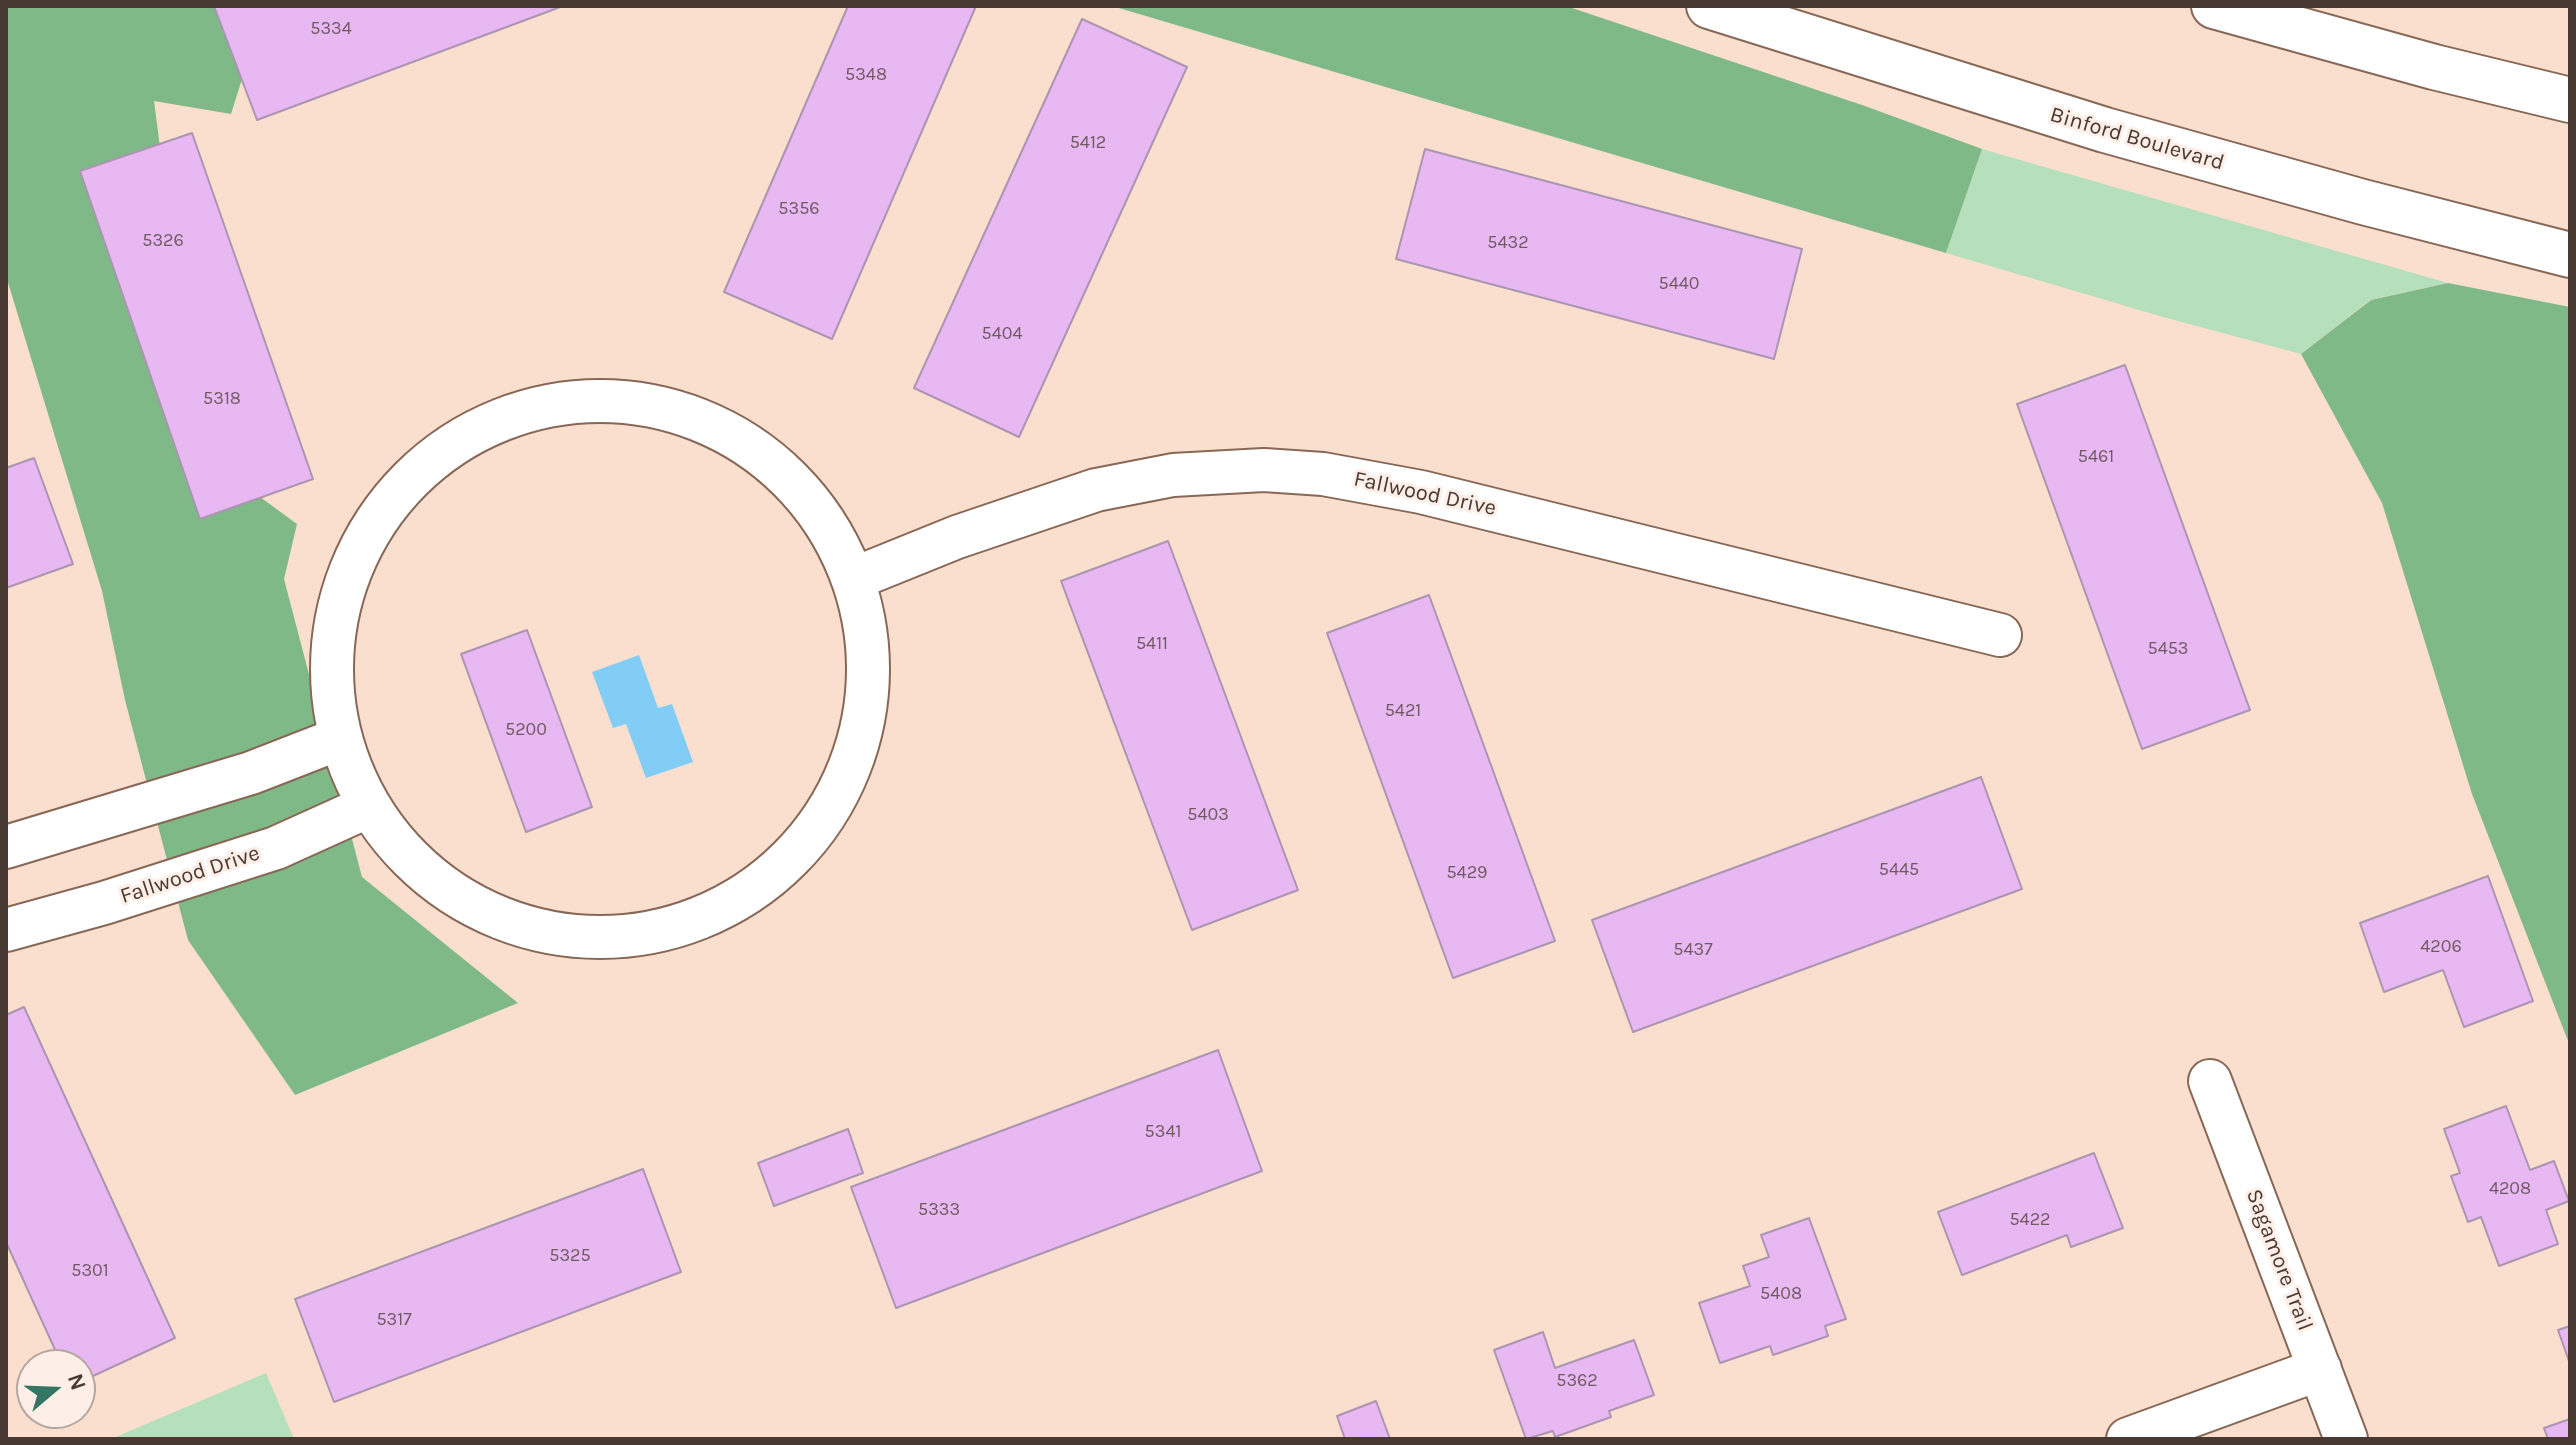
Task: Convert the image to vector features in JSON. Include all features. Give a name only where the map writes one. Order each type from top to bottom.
[{"type":"main road","name":"Binford Boulevard","points":[[1709,6],[2105,130],[2363,202],[2570,255]]},
{"type":"main road","points":[[2214,6],[2434,67],[2570,100]]},
{"type":"street","points":[[625,402],[665,409],[722,430],[757,451],[801,492],[836,542],[853,579],[864,617],[869,676],[863,725],[848,772],[831,808],[795,855],[766,881],[716,913],[656,933],[611,938],[567,936],[523,927],[472,905],[426,874],[396,842],[369,806],[341,738],[332,672],[336,628],[346,585],[363,545],[400,490],[433,459],[472,434],[514,415],[559,404],[625,402]]},
{"type":"street","name":"Fallwood Drive","points":[[853,579],[1030,510],[1096,490],[1183,474],[1264,470],[1337,476],[1421,492],[2000,635]]},
{"type":"street","points":[[6,847],[251,773],[341,738]]},
{"type":"street","name":"Fallwood Drive","points":[[6,930],[104,903],[276,848],[369,806]]},
{"type":"street","name":"Sagamore Trail","points":[[2210,1081],[2346,1439]]},
{"type":"street","points":[[2128,1439],[2320,1369]]},
{"type":"green space","points":[[6,6],[265,6],[231,114],[154,101],[200,453],[297,524],[284,579],[362,877],[518,1003],[295,1095],[188,940],[125,700],[102,591],[6,276]]},
{"type":"green space","points":[[1112,6],[1566,6],[1865,106],[1982,149],[1946,253]]},
{"type":"green space","points":[[1982,149],[2448,283],[2370,300],[2301,354],[2163,317],[1946,253]]},
{"type":"green space","points":[[2448,283],[2570,307],[2570,1046],[2472,794],[2382,503],[2301,354],[2371,300]]},
{"type":"green space","points":[[266,1373],[294,1439],[111,1439]]},
{"type":"water","points":[[639,655],[658,708],[672,704],[693,762],[646,778],[626,724],[613,728],[592,672]]},
{"type":"building","points":[[214,6],[563,6],[257,120]]},
{"type":"building","points":[[848,6],[976,6],[832,339],[724,292]]},
{"type":"building","points":[[1082,19],[1187,67],[1019,437],[914,388]]},
{"type":"building","points":[[192,133],[313,479],[200,519],[80,171]]},
{"type":"building","points":[[1425,149],[1802,249],[1774,359],[1396,259]]},
{"type":"building","points":[[2125,365],[2250,710],[2142,749],[2017,404]]},
{"type":"building","points":[[34,458],[73,564],[6,588],[6,468]]},
{"type":"building","points":[[1168,541],[1298,890],[1192,930],[1061,581]]},
{"type":"building","points":[[1429,595],[1555,941],[1453,978],[1327,633]]},
{"type":"building","points":[[527,630],[592,807],[526,832],[461,654]]},
{"type":"building","points":[[1981,777],[2022,889],[1633,1032],[1592,920]]},
{"type":"building","points":[[2488,876],[2533,1001],[2464,1027],[2443,970],[2384,992],[2360,923]]},
{"type":"building","points":[[24,1007],[175,1338],[96,1375],[96,1349],[55,1349],[6,1242],[6,1015]]},
{"type":"building","points":[[1218,1050],[1262,1171],[896,1308],[851,1187]]},
{"type":"building","points":[[2506,1106],[2530,1170],[2554,1161],[2569,1201],[2546,1210],[2558,1244],[2499,1266],[2481,1217],[2468,1222],[2451,1176],[2460,1173],[2444,1129]]},
{"type":"building","points":[[848,1129],[863,1173],[774,1206],[758,1163]]},
{"type":"building","points":[[2094,1153],[2123,1228],[2071,1247],[2067,1235],[1962,1275],[1938,1212]]},
{"type":"building","points":[[643,1169],[681,1272],[334,1402],[295,1299]]},
{"type":"building","points":[[1809,1218],[1846,1319],[1825,1326],[1828,1336],[1773,1355],[1770,1346],[1720,1363],[1699,1303],[1750,1286],[1743,1266],[1769,1257],[1761,1235]]},
{"type":"building","points":[[2570,1326],[2570,1364],[2558,1330]]},
{"type":"building","points":[[1543,1332],[1555,1368],[1634,1340],[1654,1395],[1609,1411],[1611,1417],[1555,1437],[1553,1431],[1526,1439],[1494,1350]]},
{"type":"building","points":[[1376,1401],[1390,1439],[1345,1439],[1337,1416]]},
{"type":"building","points":[[2570,1419],[2570,1439],[2548,1439],[2544,1428]]}]
